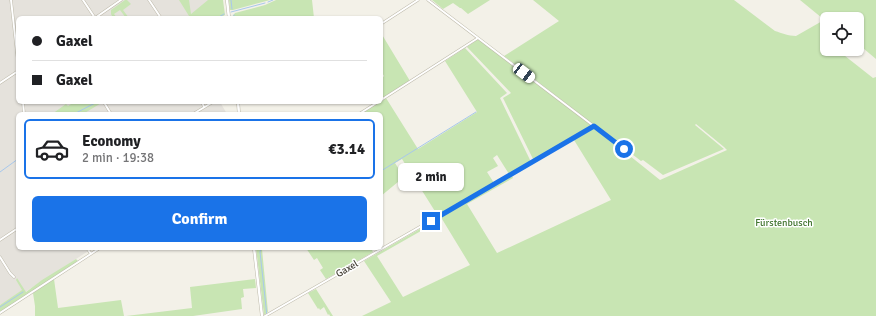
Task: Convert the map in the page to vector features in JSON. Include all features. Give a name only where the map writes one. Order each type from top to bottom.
[{"type":"street","points":[[11,0],[16,44]]},
{"type":"street","points":[[83,0],[94,16]]},
{"type":"street","points":[[98,16],[121,0]]},
{"type":"street","points":[[149,0],[161,16]]},
{"type":"street","points":[[227,0],[229,16]]},
{"type":"street","points":[[383,23],[418,0]]},
{"type":"street","points":[[428,0],[624,149]]},
{"type":"street","points":[[383,99],[478,38]]},
{"type":"street","points":[[0,83],[16,72]]},
{"type":"street","points":[[105,104],[110,112]]},
{"type":"street","points":[[197,112],[209,104]]},
{"type":"street","points":[[362,112],[375,104]]},
{"type":"street","name":"Gaxel","points":[[383,248],[594,126]]},
{"type":"street","points":[[0,240],[16,229]]},
{"type":"street","points":[[88,250],[91,254]]},
{"type":"street","points":[[0,313],[97,250]]},
{"type":"street","points":[[254,250],[262,316]]},
{"type":"street","name":"Gaxel","points":[[265,316],[380,250]]},
{"type":"street","points":[[0,257],[14,277]]},
{"type":"shaded area","points":[[0,0],[209,0],[190,16],[16,16],[16,104],[221,104],[226,112],[16,112],[16,250],[90,250],[25,292],[24,289],[0,305]]},
{"type":"green space","points":[[125,0],[131,4],[123,10],[128,16],[124,16],[120,10],[114,14],[116,16],[112,16],[111,10]]},
{"type":"green space","points":[[179,0],[189,0],[191,14],[208,0],[223,0],[225,15],[223,16],[189,16]]},
{"type":"green space","points":[[229,0],[270,0],[230,10]]},
{"type":"green space","points":[[276,0],[312,0],[314,16],[233,16],[235,13],[265,5]]},
{"type":"green space","points":[[432,0],[490,0],[468,14],[453,3],[443,9]]},
{"type":"green space","name":"Fürstenbusch","points":[[533,0],[734,0],[775,31],[793,36],[796,36],[820,22],[820,56],[845,56],[873,78],[876,77],[876,316],[362,316],[391,302],[364,261],[512,176],[513,178],[467,204],[497,253],[611,200],[574,140],[595,128],[660,180],[727,150],[696,124],[695,125],[724,149],[663,175],[643,160],[641,161],[504,56],[559,21]],"holes":[[[442,219],[470,265],[403,297],[377,256]]]},
{"type":"green space","points":[[800,0],[876,0],[876,59],[864,49],[864,12],[820,12],[820,16]]},
{"type":"green space","points":[[383,36],[410,81],[383,98]]},
{"type":"green space","points":[[478,39],[592,126],[534,160],[503,98],[511,93],[467,47]]},
{"type":"green space","points":[[465,48],[507,93],[500,98],[531,162],[509,174],[497,155],[493,158],[498,166],[487,172],[494,183],[438,216],[402,159],[395,163],[404,177],[383,194],[383,112],[364,112],[377,104],[383,104],[383,100],[386,98],[418,149],[477,112],[445,61]]},
{"type":"green space","points":[[66,104],[68,106],[71,104],[100,104],[86,112],[55,112]]},
{"type":"green space","points":[[256,250],[262,250],[268,312],[264,315]]},
{"type":"green space","points":[[307,250],[372,250],[373,252],[326,279],[320,270],[323,268],[317,258],[314,260]]},
{"type":"green space","points":[[76,259],[78,261],[0,312],[0,305],[22,290],[16,280],[17,278],[26,292],[42,280]]},
{"type":"green space","points":[[54,279],[58,308],[121,300],[124,316],[35,316],[33,293]]},
{"type":"green space","points":[[255,279],[256,288],[243,289],[244,297],[241,298],[242,309],[193,316],[126,316],[192,308],[190,287]]},
{"type":"green space","points":[[316,289],[333,316],[328,315],[324,307],[320,310],[319,308],[318,309],[308,293]]},
{"type":"waterway","points":[[231,0],[232,9]]},
{"type":"waterway","points":[[268,2],[273,0]]},
{"type":"waterway","points":[[231,12],[265,3]]},
{"type":"waterway","points":[[220,16],[224,14]]},
{"type":"waterway","points":[[78,112],[93,104]]},
{"type":"waterway","points":[[383,170],[476,112]]},
{"type":"waterway","points":[[0,172],[16,160]]},
{"type":"waterway","points":[[260,250],[267,316]]},
{"type":"waterway","points":[[0,307],[23,292]]},
{"type":"route","points":[[431,221],[594,126],[624,149]]}]
